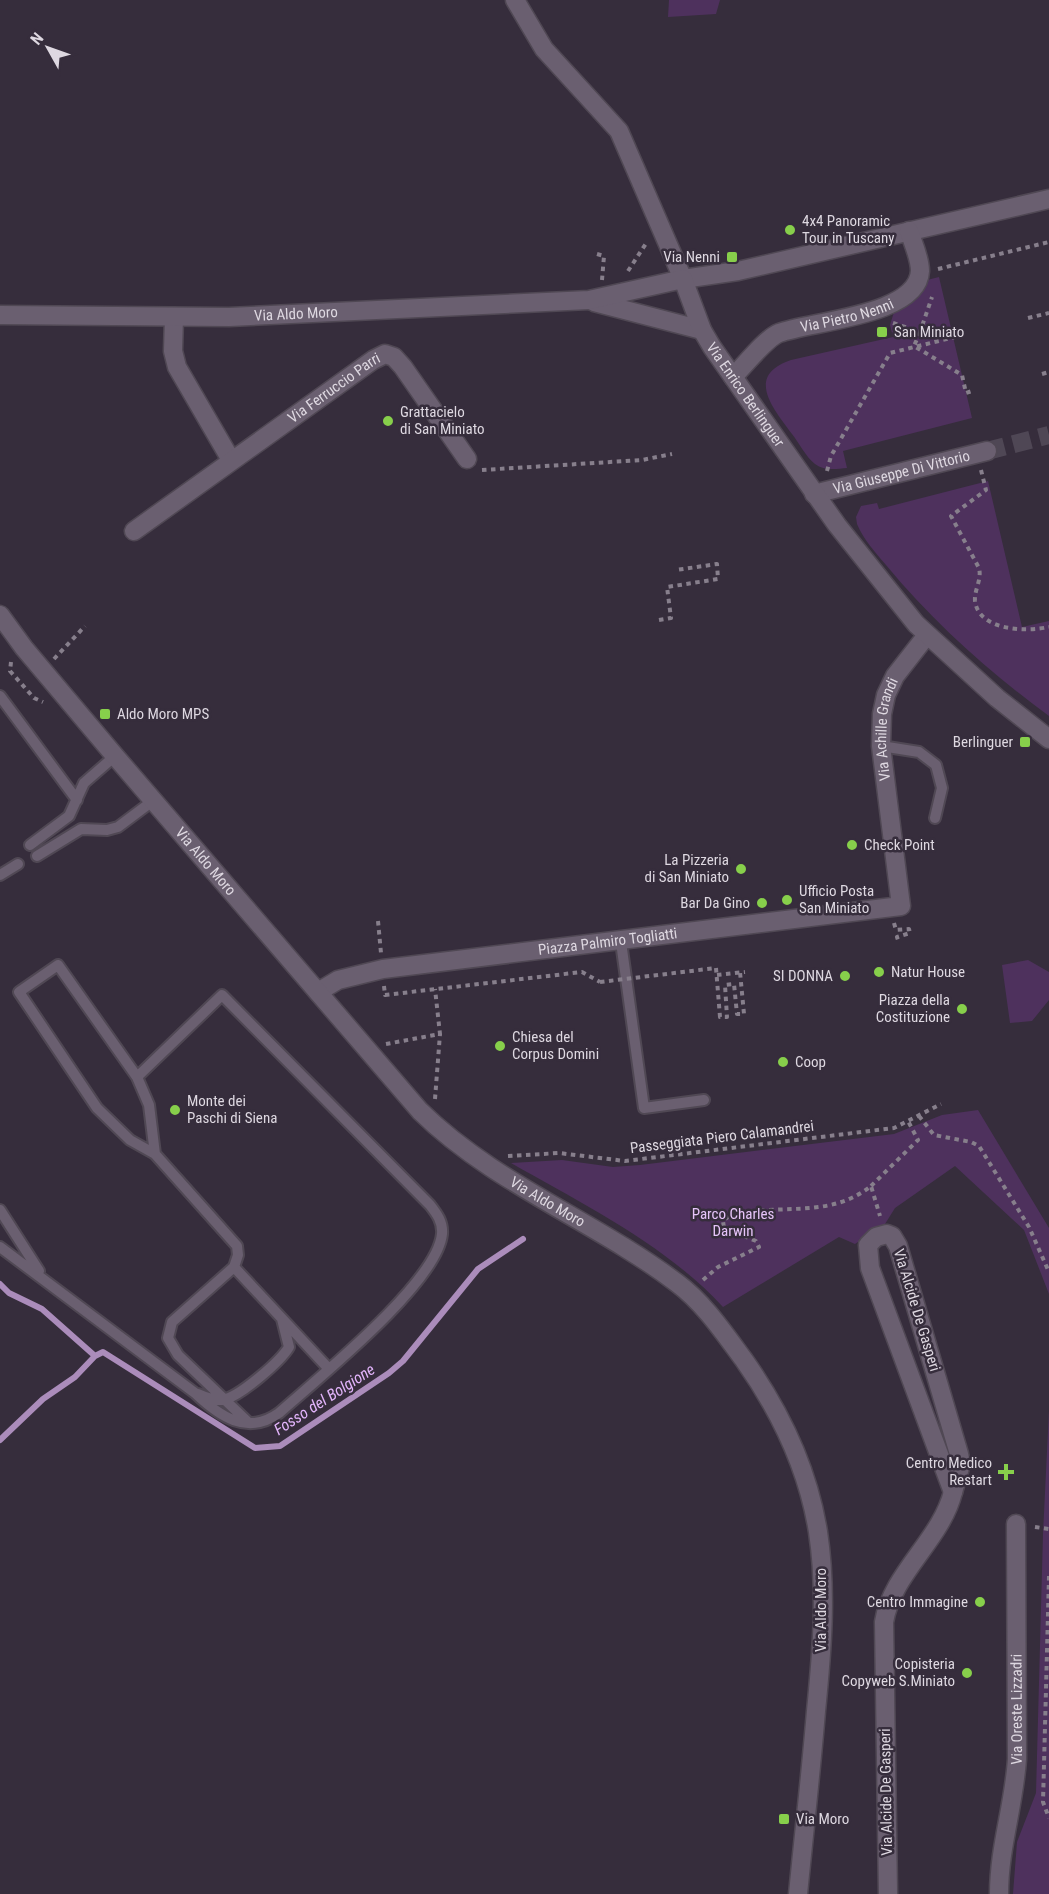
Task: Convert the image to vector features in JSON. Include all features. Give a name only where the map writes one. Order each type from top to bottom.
[{"type":"street","name":"Via Enrico Berlinguer","points":[[515,0],[544,49],[619,131],[683,279],[702,330],[814,494],[881,582],[927,635],[1004,704],[1049,739]]},
{"type":"street","points":[[683,279],[738,271],[1049,199]]},
{"type":"street","points":[[909,231],[920,274]]},
{"type":"street","name":"Via Pietro Nenni","points":[[733,377],[777,333],[886,306],[910,290],[920,274]]},
{"type":"street","name":"Via Aldo Moro","points":[[0,315],[174,317],[294,315],[595,294],[683,279]]},
{"type":"street","name":"Via Aldo Moro","points":[[595,294],[702,330]]},
{"type":"street","points":[[174,317],[173,351],[180,376],[231,460]]},
{"type":"street","name":"Via Ferruccio Parri","points":[[134,531],[231,460],[385,354],[398,361],[467,459]]},
{"type":"street","name":"Via Giuseppe Di Vittorio","points":[[814,494],[983,459]]},
{"type":"street","name":"Via Aldo Moro","points":[[0,615],[24,648],[399,1089],[449,1138],[481,1161],[584,1221],[679,1284],[704,1309],[735,1347],[782,1421],[797,1457],[812,1504],[819,1542],[823,1604],[819,1684],[798,1894]]},
{"type":"street","name":"Via Achille Grandi","points":[[900,906],[881,746],[882,714],[889,686],[903,663],[927,635]]},
{"type":"street","name":"Piazza Palmiro Togliatti","points":[[318,992],[338,980],[382,969],[621,942],[900,906]]},
{"type":"street","name":"Via Alcide De Gasperi","points":[[888,1894],[884,1622],[891,1599],[939,1525],[953,1492],[960,1464],[898,1246],[892,1236],[883,1235],[868,1245],[870,1268],[953,1492]]},
{"type":"street","name":"Via Oreste Lizzadri","points":[[999,1894],[1000,1855],[1013,1796],[1017,1760],[1016,1524]]},
{"type":"lane","points":[[0,696],[77,800]]},
{"type":"lane","points":[[881,746],[919,752],[936,765],[942,788],[935,818]]},
{"type":"lane","points":[[30,845],[69,816],[84,783],[115,756]]},
{"type":"lane","points":[[37,856],[81,829],[107,830],[118,827],[154,800]]},
{"type":"lane","points":[[0,875],[18,864]]},
{"type":"lane","points":[[621,942],[644,1108],[704,1100]]},
{"type":"lane","points":[[155,1154],[149,1105],[137,1077],[58,965],[19,992],[97,1108],[130,1140],[155,1154],[235,1242],[238,1255],[234,1267],[178,1316],[168,1329],[168,1338],[178,1355],[249,1423]]},
{"type":"lane","points":[[0,1247],[43,1276],[195,1393],[215,1413],[249,1423],[270,1419],[328,1369],[392,1309],[428,1265],[442,1236],[438,1216],[421,1195],[222,995],[137,1077]]},
{"type":"lane","points":[[0,1210],[43,1276]]},
{"type":"lane","points":[[234,1267],[328,1369]]},
{"type":"lane","points":[[195,1393],[218,1400],[235,1395],[285,1353],[289,1340],[282,1319]]},
{"type":"path","points":[[624,277],[659,225]]},
{"type":"path","points":[[920,274],[1049,242]]},
{"type":"path","points":[[595,294],[604,256],[597,254]]},
{"type":"path","points":[[1028,318],[1049,313]]},
{"type":"path","points":[[914,346],[920,332]]},
{"type":"path","points":[[827,472],[831,456],[890,353],[959,336]]},
{"type":"path","points":[[914,346],[962,375],[966,393],[972,392]]},
{"type":"path","points":[[1042,374],[1049,372]]},
{"type":"path","points":[[467,459],[478,470],[642,460],[672,454]]},
{"type":"path","points":[[983,459],[986,490],[951,516],[981,574],[975,600],[980,614],[988,621],[1022,630],[1049,627]]},
{"type":"path","points":[[659,620],[671,618],[667,587],[718,579],[717,564],[676,570]]},
{"type":"path","points":[[54,659],[85,626]]},
{"type":"path","points":[[11,658],[10,670],[34,698],[47,703]]},
{"type":"path","points":[[378,921],[381,960]]},
{"type":"path","points":[[896,930],[909,928],[910,933],[897,936],[898,940]]},
{"type":"path","points":[[384,983],[386,995],[582,972],[600,982],[716,968],[720,1017],[727,1017],[725,985],[734,984],[737,1014],[744,1014],[743,972],[717,975]]},
{"type":"path","points":[[435,989],[440,1035],[435,1105]]},
{"type":"path","points":[[380,1045],[440,1035]]},
{"type":"path","name":"Passeggiata Piero Calamandrei","points":[[501,1157],[559,1153],[625,1161],[894,1128],[941,1104]]},
{"type":"path","points":[[919,1116],[934,1135],[979,1146],[1029,1227],[1049,1272]]},
{"type":"path","points":[[699,1284],[718,1267],[759,1247],[756,1241],[727,1231],[723,1224],[728,1217],[832,1206],[858,1196],[918,1140],[908,1121]]},
{"type":"path","points":[[871,1186],[878,1205],[883,1235]]},
{"type":"path","points":[[1049,1576],[1043,1802],[1049,1818]]},
{"type":"green space","points":[[669,0],[720,0],[716,14],[668,17]]},
{"type":"green space","points":[[939,277],[972,418],[843,451],[847,468],[826,469],[815,464],[771,404],[766,384],[769,375],[777,367],[791,360],[893,337],[890,325],[894,312],[915,300],[922,292],[927,280]]},
{"type":"green space","points":[[988,481],[1022,627],[1049,621],[1049,716],[984,664],[923,607],[878,556],[857,524],[856,517],[861,506],[877,503],[879,509]]},
{"type":"green space","points":[[1028,960],[1049,972],[1049,1000],[1032,1021],[1010,1023],[1002,965]]},
{"type":"green space","name":"Parco Charles Darwin","points":[[978,1110],[1049,1228],[1049,1294],[1024,1230],[955,1166],[895,1208],[885,1224],[855,1244],[839,1237],[723,1307],[676,1264],[650,1245],[595,1210],[511,1163],[562,1160],[613,1167],[640,1165],[894,1134],[942,1115]]},
{"type":"green space","points":[[1049,1410],[1049,1894],[1013,1894],[1017,1842],[1036,1793]]},
{"type":"waterway","name":"Fosso del Bolgione","points":[[0,1440],[43,1399],[75,1377],[95,1356],[103,1352],[255,1448],[280,1446],[389,1373],[403,1361],[478,1269],[523,1239]]},
{"type":"waterway","points":[[0,1284],[9,1293],[42,1309],[95,1356]]},
{"type":"tunnel","points":[[987,451],[1049,435]]},
{"type":"place","name":"4x4 Panoramic Tour in Tuscany","points":[[790,230]]},
{"type":"place","name":"Via Nenni","points":[[732,257]]},
{"type":"place","name":"San Miniato","points":[[882,332]]},
{"type":"place","name":"Grattacielo di San Miniato","points":[[388,421]]},
{"type":"place","name":"Aldo Moro MPS","points":[[105,714]]},
{"type":"place","name":"Berlinguer","points":[[1025,742]]},
{"type":"place","name":"Check Point","points":[[852,845]]},
{"type":"place","name":"La Pizzeria di San Miniato","points":[[741,869]]},
{"type":"place","name":"Ufficio Posta San Miniato","points":[[787,900]]},
{"type":"place","name":"Bar Da Gino","points":[[762,903]]},
{"type":"place","name":"Natur House","points":[[879,972]]},
{"type":"place","name":"SI DONNA","points":[[845,976]]},
{"type":"place","name":"Piazza della Costituzione","points":[[962,1009]]},
{"type":"place","name":"Chiesa del Corpus Domini","points":[[500,1046]]},
{"type":"place","name":"Coop","points":[[783,1062]]},
{"type":"place","name":"Monte dei Paschi di Siena","points":[[175,1110]]},
{"type":"place","name":"Centro Medico Restart","points":[[1006,1472]]},
{"type":"place","name":"Centro Immagine","points":[[980,1602]]},
{"type":"place","name":"Copisteria Copyweb S.Miniato","points":[[967,1673]]},
{"type":"place","name":"Via Moro","points":[[784,1819]]}]
